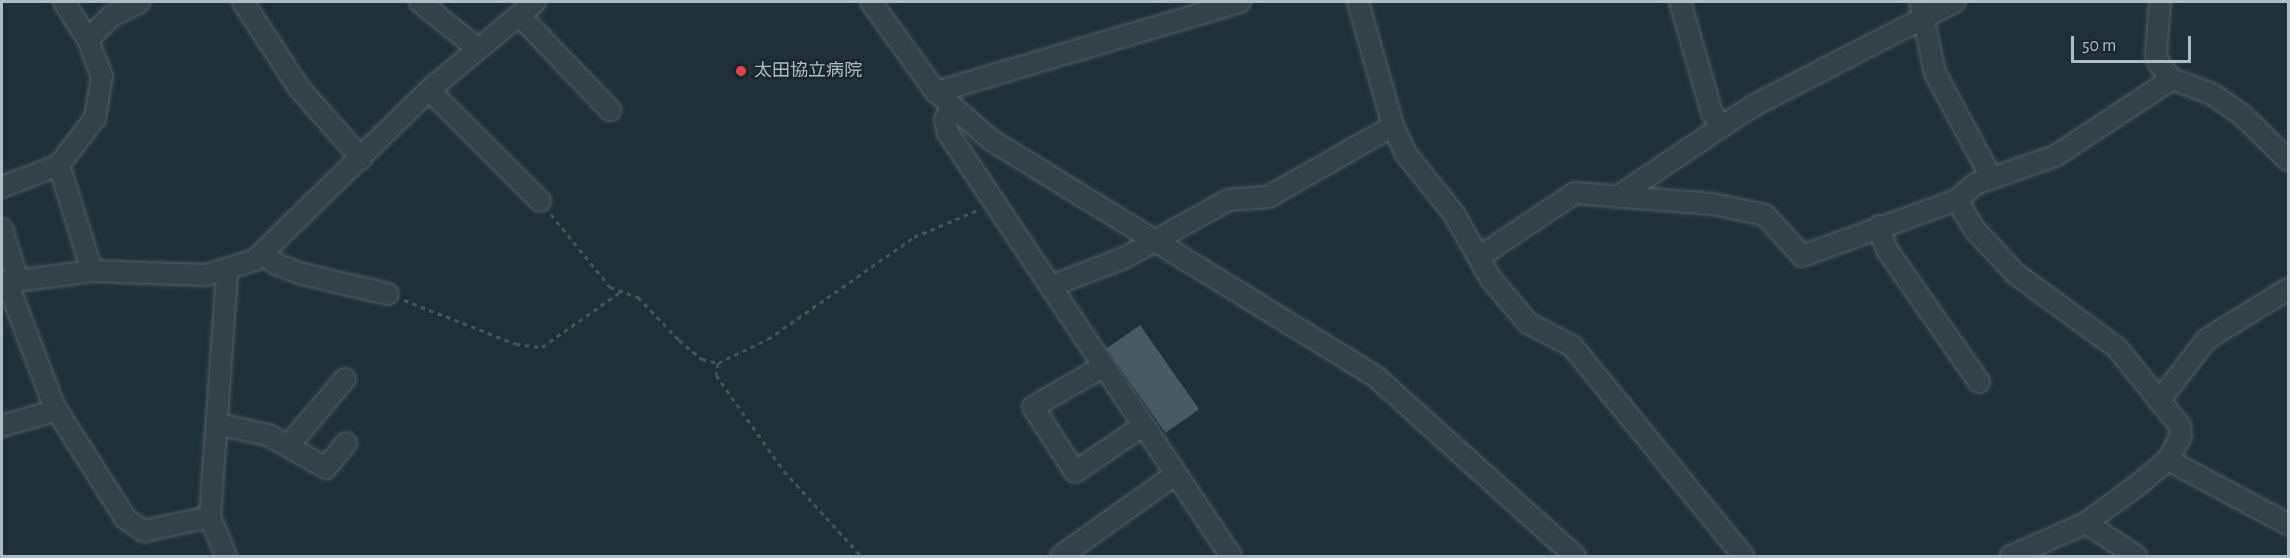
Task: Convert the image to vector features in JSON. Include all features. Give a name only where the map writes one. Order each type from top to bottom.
[{"type":"street","points":[[2,187],[59,165],[85,134],[100,106],[102,76],[88,40],[64,2]]},
{"type":"street","points":[[88,40],[110,17],[139,2]]},
{"type":"street","points":[[243,2],[299,88],[361,158]]},
{"type":"street","points":[[420,2],[478,49]]},
{"type":"street","points":[[9,282],[92,271],[227,272],[264,254],[429,90],[535,2]]},
{"type":"street","points":[[871,2],[936,92],[951,107],[1001,146],[1376,377],[1575,556]]},
{"type":"street","points":[[936,92],[1220,4],[1240,2]]},
{"type":"street","points":[[1358,2],[1393,126],[1406,154],[1454,214],[1479,257],[1528,323],[1572,346],[1743,556]]},
{"type":"street","points":[[1680,2],[1712,113],[1720,125]]},
{"type":"street","points":[[1617,197],[1720,125],[1922,9],[1954,2]]},
{"type":"street","points":[[2160,2],[2156,54],[2172,79],[2212,94],[2286,151]]},
{"type":"street","points":[[1922,9],[1935,73],[1991,177]]},
{"type":"street","points":[[519,15],[610,110]]},
{"type":"street","points":[[1479,257],[1575,193],[1713,204],[1765,215],[1802,256],[1879,226],[1957,200],[1991,177],[2055,156],[2172,79]]},
{"type":"street","points":[[429,90],[540,201]]},
{"type":"street","points":[[951,107],[945,120],[948,133],[1231,556]]},
{"type":"street","points":[[1051,286],[1124,258],[1154,239],[1228,200],[1268,197],[1393,126]]},
{"type":"street","points":[[59,165],[92,271]]},
{"type":"street","points":[[1957,200],[1974,229],[2016,274],[2106,338],[2180,426],[2181,436],[2168,460],[2086,522],[2011,556]]},
{"type":"street","points":[[1879,226],[1887,250],[1979,381]]},
{"type":"street","points":[[2,229],[9,282],[57,410],[126,519],[144,531],[210,517]]},
{"type":"street","points":[[264,254],[302,274],[388,294]]},
{"type":"street","points":[[226,556],[210,517],[227,272]]},
{"type":"street","points":[[2159,401],[2207,339],[2289,289]]},
{"type":"street","points":[[1104,366],[1033,406],[1075,472],[1144,425]]},
{"type":"street","points":[[288,446],[345,379]]},
{"type":"street","points":[[2,426],[57,410]]},
{"type":"street","points":[[218,424],[268,435],[326,468],[346,443]]},
{"type":"street","points":[[2168,460],[2289,524]]},
{"type":"street","points":[[1061,556],[1176,474]]},
{"type":"street","points":[[2086,522],[2136,556]]},
{"type":"path","points":[[540,201],[610,287],[624,289],[702,359],[718,363],[768,339],[914,237],[998,206]]},
{"type":"path","points":[[388,294],[516,344],[542,347],[624,289]]},
{"type":"path","points":[[718,363],[716,375],[784,471],[861,556]]},
{"type":"building","points":[[1140,325],[1199,409],[1165,433],[1106,349]]},
{"type":"place","name":"太田協立病院","points":[[741,71]]}]
